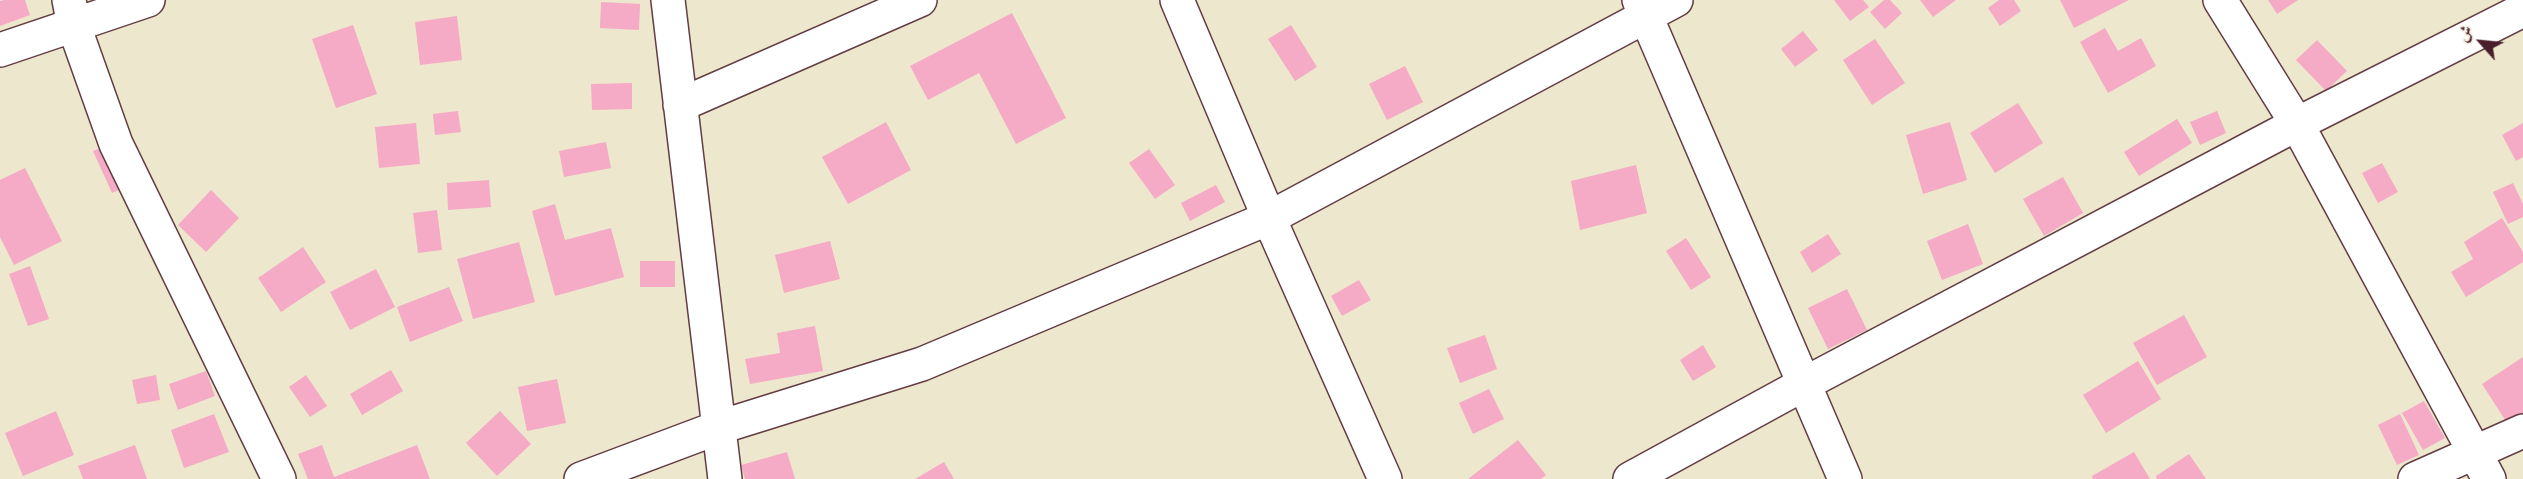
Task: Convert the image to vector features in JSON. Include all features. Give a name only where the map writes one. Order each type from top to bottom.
[{"type":"street","points":[[0,50],[72,13],[148,0]]},
{"type":"street","points":[[668,0],[717,428],[725,479]]},
{"type":"street","points":[[680,105],[920,0]]},
{"type":"street","points":[[1177,0],[1269,218],[1385,479]]},
{"type":"street","points":[[581,479],[717,428],[922,364],[1269,218],[1642,8],[1676,0]]},
{"type":"street","points":[[2220,0],[2297,124],[2482,465]]},
{"type":"street","points":[[1642,8],[1845,479]]},
{"type":"street","points":[[1630,479],[1804,384],[2297,124],[2523,10]]},
{"type":"street","points":[[72,13],[116,144],[279,479]]},
{"type":"street","points":[[2415,479],[2482,465],[2523,431]]},
{"type":"building","points":[[25,0],[30,15],[0,26],[0,1]]},
{"type":"building","points":[[1834,0],[1863,0],[1869,7],[1850,21]]},
{"type":"building","points":[[1884,0],[1890,0],[1902,13],[1885,29],[1870,12]]},
{"type":"building","points":[[1920,0],[1956,0],[1933,17]]},
{"type":"building","points":[[1999,0],[2014,0],[2021,11],[2000,26],[1988,8]]},
{"type":"building","points":[[2060,0],[2129,0],[2074,28]]},
{"type":"building","points":[[2268,0],[2298,0],[2277,14]]},
{"type":"building","points":[[601,2],[640,4],[639,30],[600,28]]},
{"type":"building","points":[[1012,13],[1066,118],[1016,144],[979,73],[928,100],[910,66]]},
{"type":"building","points":[[457,16],[462,60],[420,65],[415,22]]},
{"type":"building","points":[[353,25],[377,94],[336,108],[312,39]]},
{"type":"building","points":[[1291,25],[1317,67],[1295,81],[1268,39]]},
{"type":"building","points":[[2105,28],[2118,51],[2141,38],[2156,66],[2108,93],[2080,42]]},
{"type":"building","points":[[1803,31],[1818,50],[1795,67],[1781,49]]},
{"type":"building","points":[[1875,39],[1905,83],[1872,105],[1843,60]]},
{"type":"building","points":[[2317,40],[2347,71],[2326,91],[2296,60]]},
{"type":"building","points":[[1405,66],[1423,102],[1387,120],[1369,84]]},
{"type":"building","points":[[632,83],[632,109],[592,110],[591,84]]},
{"type":"building","points":[[2018,103],[2043,143],[1995,173],[1970,133]]},
{"type":"building","points":[[458,111],[461,132],[435,135],[433,114]]},
{"type":"building","points":[[2217,111],[2226,133],[2200,145],[2190,122]]},
{"type":"building","points":[[2177,119],[2192,143],[2139,176],[2124,152]]},
{"type":"building","points":[[886,122],[911,170],[848,204],[822,157]]},
{"type":"building","points":[[1950,122],[1967,180],[1923,194],[1906,135]]},
{"type":"building","points":[[416,123],[420,164],[379,168],[375,127]]},
{"type":"building","points":[[2523,123],[2523,157],[2516,161],[2502,135]]},
{"type":"building","points":[[606,142],[611,168],[564,177],[559,151]]},
{"type":"building","points":[[111,144],[130,185],[112,193],[93,151]]},
{"type":"building","points":[[1149,149],[1175,185],[1155,199],[1129,163]]},
{"type":"building","points":[[2382,163],[2398,192],[2378,203],[2362,173]]},
{"type":"building","points":[[1636,165],[1647,213],[1580,230],[1571,181]]},
{"type":"building","points":[[25,168],[62,241],[14,265],[0,237],[0,180]]},
{"type":"building","points":[[2063,177],[2083,213],[2044,236],[2023,199]]},
{"type":"building","points":[[489,180],[491,207],[448,210],[447,183]]},
{"type":"building","points":[[2513,183],[2523,204],[2523,217],[2508,224],[2493,192]]},
{"type":"building","points":[[1216,185],[1225,202],[1190,221],[1181,203]]},
{"type":"building","points":[[211,190],[239,218],[206,252],[178,225]]},
{"type":"building","points":[[555,204],[565,240],[611,228],[624,277],[555,296],[532,211]]},
{"type":"building","points":[[437,210],[442,250],[418,253],[413,213]]},
{"type":"building","points":[[2502,218],[2523,252],[2523,262],[2466,297],[2451,272],[2473,259],[2464,242]]},
{"type":"building","points":[[1968,224],[1983,264],[1942,280],[1927,241]]},
{"type":"building","points":[[1828,234],[1841,254],[1812,273],[1800,252]]},
{"type":"building","points":[[1686,238],[1711,277],[1691,290],[1666,251]]},
{"type":"building","points":[[830,241],[840,279],[784,293],[775,255]]},
{"type":"building","points":[[519,242],[535,302],[473,319],[457,259]]},
{"type":"building","points":[[303,247],[326,282],[281,312],[258,278]]},
{"type":"building","points":[[640,261],[675,261],[675,287],[640,287]]},
{"type":"building","points":[[30,266],[49,319],[28,326],[9,274]]},
{"type":"building","points":[[376,269],[395,307],[350,330],[330,292]]},
{"type":"building","points":[[1359,280],[1371,300],[1342,316],[1331,296]]},
{"type":"building","points":[[449,287],[463,321],[410,342],[397,307]]},
{"type":"building","points":[[1847,289],[1867,330],[1828,349],[1808,308]]},
{"type":"building","points":[[2184,315],[2207,357],[2157,385],[2133,343]]},
{"type":"building","points":[[815,326],[823,371],[750,384],[745,359],[780,353],[777,333]]},
{"type":"building","points":[[1485,335],[1497,369],[1460,383],[1447,348]]},
{"type":"building","points":[[1703,345],[1716,367],[1693,381],[1680,360]]},
{"type":"building","points":[[2523,357],[2523,413],[2507,423],[2482,384]]},
{"type":"building","points":[[2138,361],[2161,399],[2106,433],[2083,395]]},
{"type":"building","points":[[391,370],[403,391],[362,415],[350,394]]},
{"type":"building","points":[[206,371],[215,396],[178,410],[169,384]]},
{"type":"building","points":[[156,375],[160,400],[137,404],[132,380]]},
{"type":"building","points":[[306,375],[327,406],[310,417],[289,387]]},
{"type":"building","points":[[557,379],[566,423],[527,431],[518,387]]},
{"type":"building","points":[[1489,389],[1504,419],[1473,434],[1459,403]]},
{"type":"building","points":[[2424,401],[2445,438],[2423,450],[2402,413]]},
{"type":"building","points":[[56,411],[74,455],[23,476],[5,433]]},
{"type":"building","points":[[500,411],[531,444],[497,476],[466,443]]},
{"type":"building","points":[[214,414],[229,452],[184,468],[171,430]]},
{"type":"building","points":[[2400,414],[2419,455],[2397,465],[2378,425]]},
{"type":"building","points":[[1518,440],[1546,475],[1541,479],[1468,479]]},
{"type":"building","points":[[135,445],[147,479],[83,479],[78,466]]},
{"type":"building","points":[[322,445],[334,477],[417,445],[430,479],[308,479],[298,454]]},
{"type":"building","points":[[787,452],[795,479],[745,479],[741,465]]},
{"type":"building","points":[[2134,452],[2150,479],[2093,479],[2092,476]]},
{"type":"building","points":[[2189,454],[2206,479],[2157,479],[2156,476]]},
{"type":"building","points":[[944,462],[954,479],[915,479]]}]
